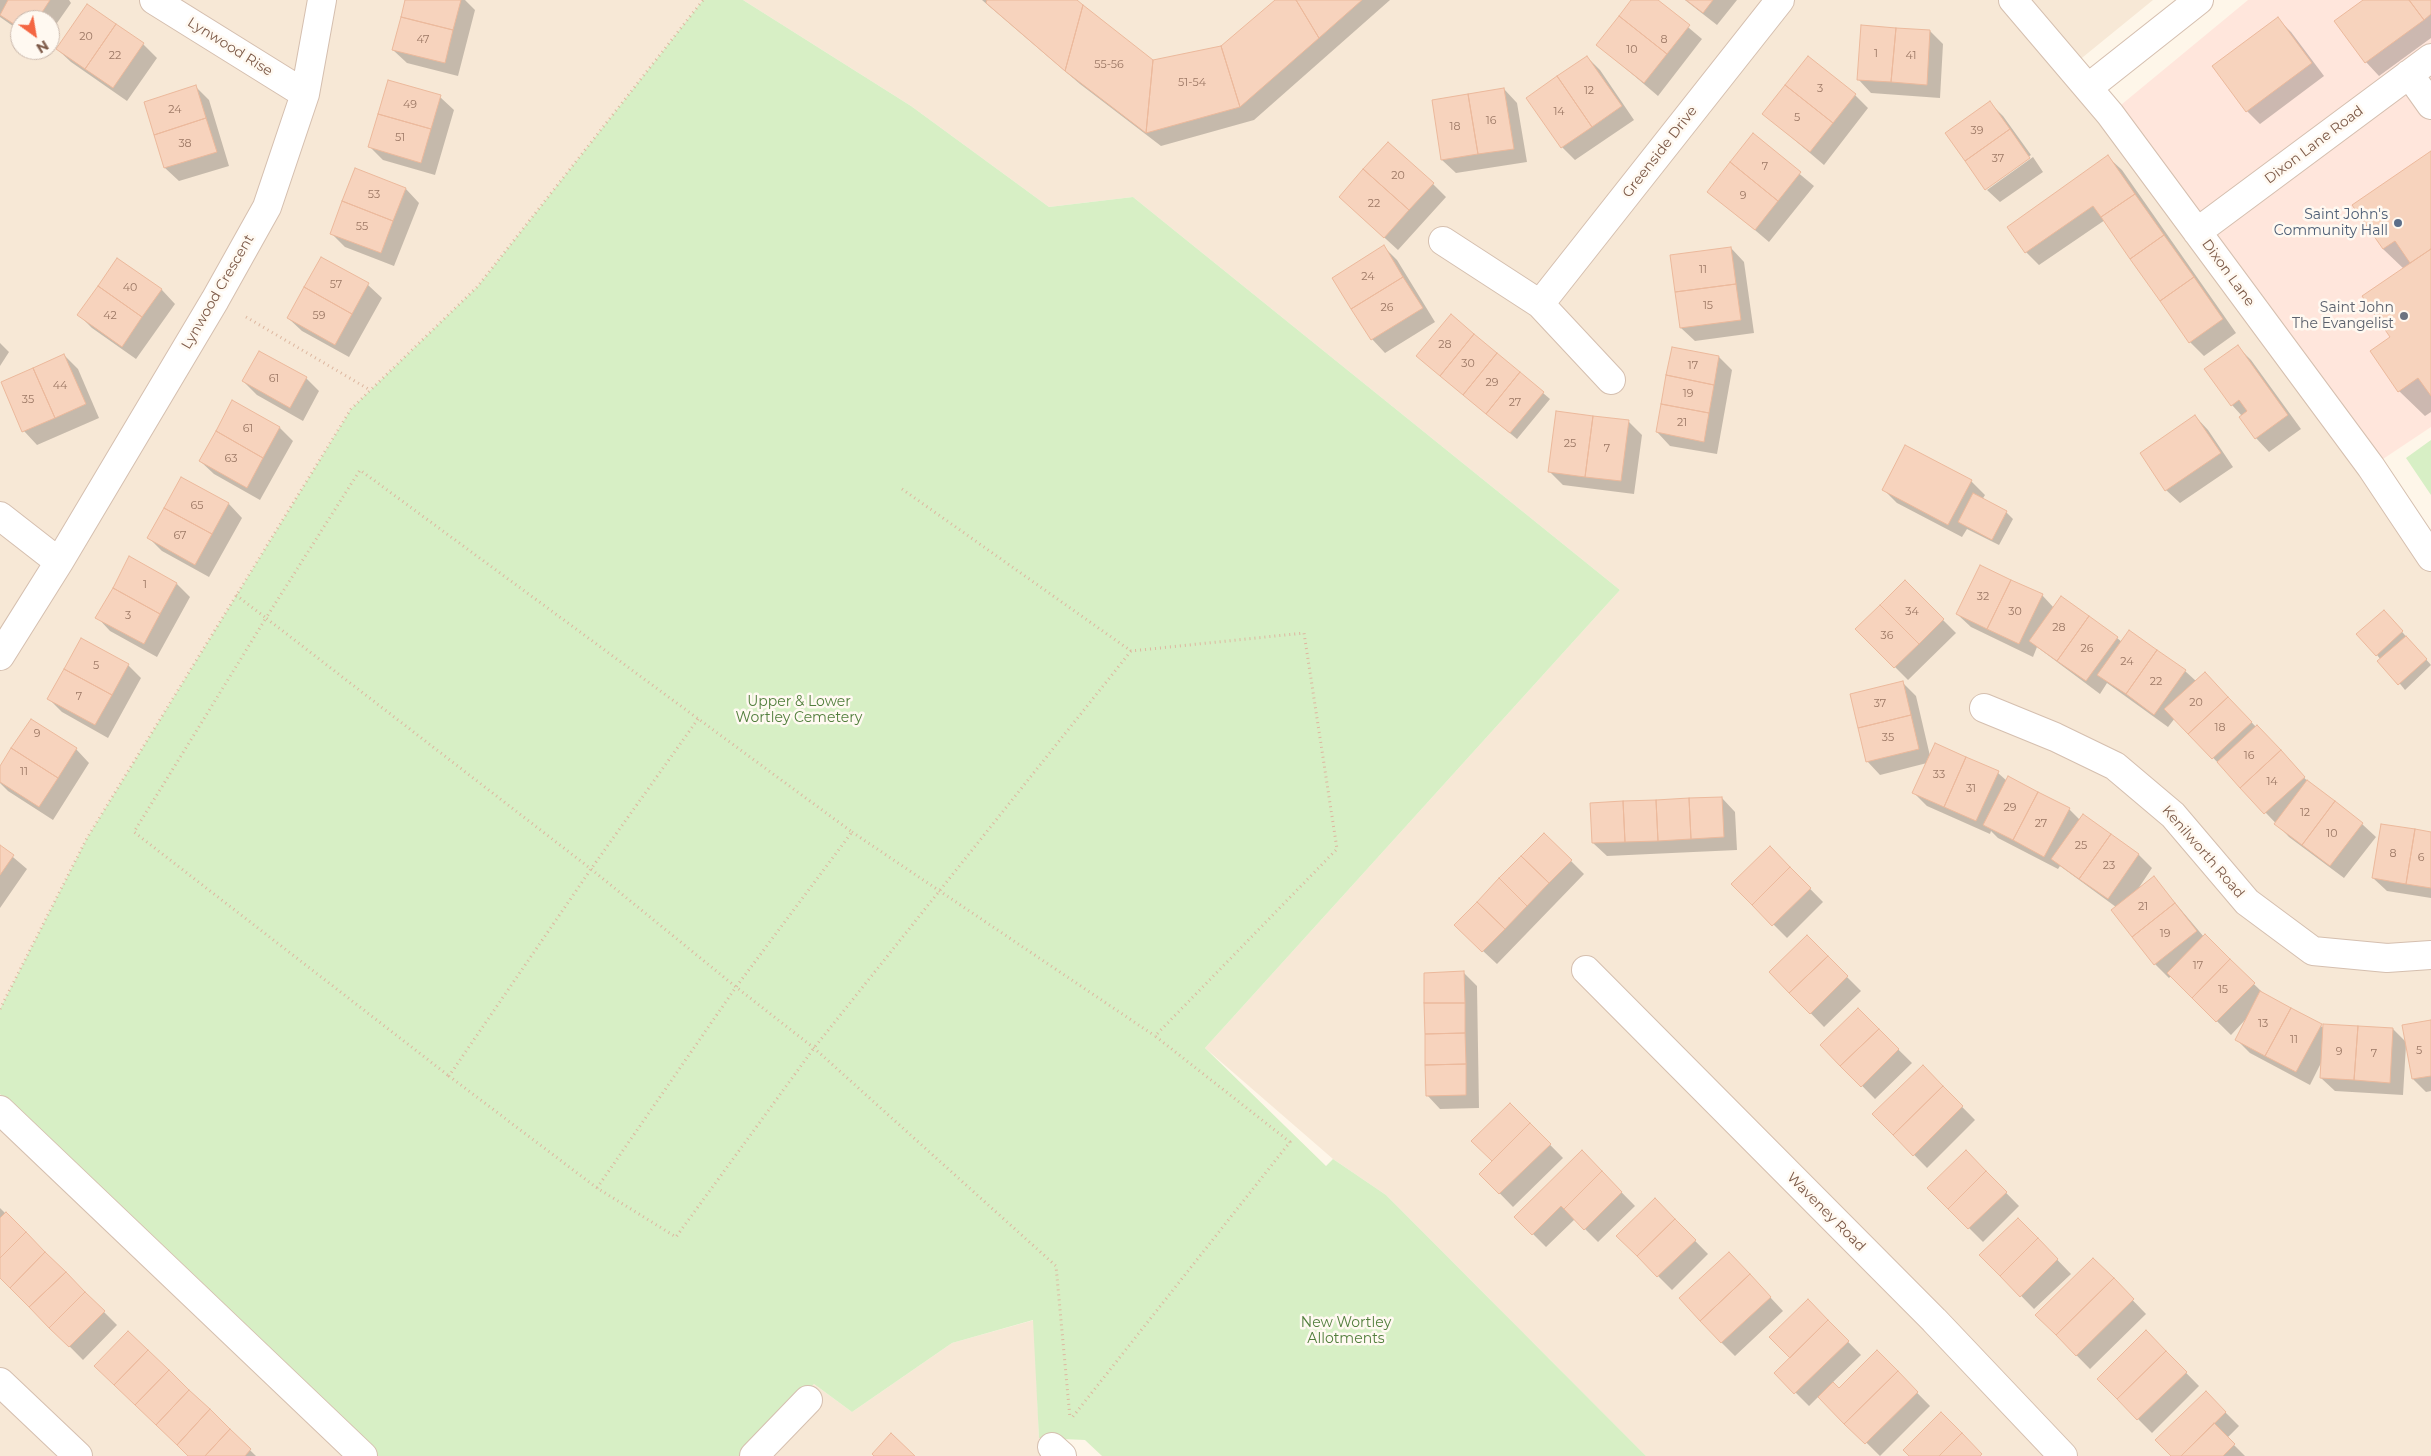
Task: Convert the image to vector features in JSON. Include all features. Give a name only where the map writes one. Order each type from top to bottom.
[{"type":"street","name":"Lynwood Rise","points":[[154,0],[305,94]]},
{"type":"street","name":"Lynwood Crescent","points":[[0,656],[59,562],[215,300],[267,206],[305,94],[322,0]]},
{"type":"street","name":"Greenside Drive","points":[[1540,304],[1780,0]]},
{"type":"street","name":"Dixon Lane","points":[[2013,0],[2089,87],[2372,467],[2431,557]]},
{"type":"street","points":[[2089,87],[2199,0]]},
{"type":"street","name":"Dixon Lane Road","points":[[2197,232],[2431,58]]},
{"type":"street","points":[[2409,74],[2431,105]]},
{"type":"street","points":[[1443,241],[1540,304],[1611,380]]},
{"type":"street","points":[[0,516],[59,562]]},
{"type":"street","name":"Kenilworth Road","points":[[1984,708],[2055,737],[2115,766],[2174,815],[2247,902],[2312,951],[2387,958],[2431,955]]},
{"type":"street","name":"Waveney Road","points":[[1586,970],[1927,1313],[2063,1456]]},
{"type":"street","points":[[0,1110],[363,1456]]},
{"type":"street","points":[[0,1382],[78,1456]]},
{"type":"street","points":[[754,1456],[808,1400]]},
{"type":"path","points":[[0,1009],[87,838],[350,408],[478,286],[703,0]]},
{"type":"path","points":[[215,300],[370,390]]},
{"type":"path","points":[[1057,1451],[1070,1420],[1290,1142],[1155,1036],[940,891],[852,832],[360,470],[134,832],[597,1188],[676,1237],[814,1048],[940,891],[1131,650]]},
{"type":"path","points":[[902,489],[1131,650],[1304,633],[1337,849],[1155,1036]]},
{"type":"path","points":[[236,595],[591,868],[736,987],[814,1048],[1056,1266],[1070,1420]]},
{"type":"path","points":[[449,1076],[591,868],[698,719]]},
{"type":"path","points":[[597,1188],[736,987],[852,832]]},
{"type":"shaded area","points":[[0,0],[703,0],[478,286],[351,409],[87,838],[0,1009]]},
{"type":"shaded area","points":[[743,0],[2153,0],[2072,66],[2431,557],[2431,1456],[1646,1456],[1386,1195],[1333,1159],[1205,1048],[1620,590],[1133,197],[1049,207],[911,106]]},
{"type":"shaded area","points":[[2248,0],[2431,0],[2431,427],[2371,467],[2110,114]]},
{"type":"shaded area","points":[[0,1094],[374,1456],[0,1456]]},
{"type":"shaded area","points":[[1034,1320],[1039,1438],[1062,1456],[744,1456],[814,1384],[852,1412],[952,1343]]},
{"type":"green space","name":"Upper & Lower Wortley Cemetery","points":[[703,0],[743,0],[911,106],[1049,207],[1133,197],[1620,590],[1205,1048],[1326,1166],[1333,1159],[1386,1195],[1646,1456],[1102,1456],[1085,1440],[1039,1438],[1033,1320],[952,1343],[852,1412],[814,1384],[744,1456],[374,1456],[0,1094],[0,1009],[87,838],[351,409],[478,286]]},
{"type":"green space","points":[[2431,440],[2431,495],[2406,458]]},
{"type":"building","points":[[8,0],[50,0],[44,10],[10,10],[10,22],[0,15]]},
{"type":"building","points":[[405,0],[461,0],[453,30],[401,17]]},
{"type":"building","points":[[987,0],[1077,0],[1083,5],[1065,71],[986,3]]},
{"type":"building","points":[[1275,0],[1296,0],[1319,38],[1240,107],[1221,46]]},
{"type":"building","points":[[1296,0],[1362,0],[1319,38]]},
{"type":"building","points":[[1631,0],[1658,0],[1690,25],[1667,54],[1619,16]]},
{"type":"building","points":[[1686,0],[1713,0],[1703,13]]},
{"type":"building","points":[[2363,0],[2409,0],[2424,20],[2365,63],[2334,21]]},
{"type":"building","points":[[2409,0],[2431,0],[2431,14],[2424,20]]},
{"type":"building","points":[[87,4],[116,24],[85,69],[60,52],[60,43]]},
{"type":"building","points":[[1083,5],[1153,60],[1146,133],[1065,71]]},
{"type":"building","points":[[1619,16],[1667,54],[1644,83],[1596,45]]},
{"type":"building","points":[[401,17],[453,30],[445,63],[392,50]]},
{"type":"building","points":[[2278,17],[2312,63],[2246,112],[2212,66]]},
{"type":"building","points":[[116,24],[144,43],[113,88],[85,69]]},
{"type":"building","points":[[1861,25],[1896,28],[1891,82],[1857,80]]},
{"type":"building","points":[[1896,28],[1930,30],[1927,85],[1891,82]]},
{"type":"building","points":[[1221,46],[1240,107],[1146,133],[1153,60]]},
{"type":"building","points":[[1587,56],[1622,106],[1592,127],[1557,76]]},
{"type":"building","points":[[1808,56],[1856,94],[1833,123],[1785,85]]},
{"type":"building","points":[[1557,76],[1592,127],[1561,148],[1526,98]]},
{"type":"building","points":[[388,80],[441,95],[431,129],[378,114]]},
{"type":"building","points":[[196,85],[206,118],[154,135],[144,102]]},
{"type":"building","points":[[1785,85],[1833,123],[1810,152],[1762,114]]},
{"type":"building","points":[[1504,88],[1514,149],[1478,154],[1468,94]]},
{"type":"building","points":[[1468,94],[1478,154],[1441,160],[1432,100]]},
{"type":"building","points":[[1990,101],[2010,129],[1965,161],[1945,133]]},
{"type":"building","points":[[378,114],[431,129],[421,163],[368,147]]},
{"type":"building","points":[[206,118],[217,152],[164,168],[154,135]]},
{"type":"building","points":[[2010,129],[2030,158],[1985,190],[1965,161]]},
{"type":"building","points":[[1753,133],[1801,172],[1778,201],[1730,162]]},
{"type":"building","points":[[1388,142],[1434,183],[1409,210],[1363,169]]},
{"type":"building","name":"Saint John's Community Hall","points":[[2431,151],[2431,249],[2410,263],[2395,241],[2383,249],[2352,205]]},
{"type":"building","points":[[2108,155],[2135,194],[2101,217],[2093,206],[2025,253],[2007,227]]},
{"type":"building","points":[[1730,162],[1778,201],[1755,230],[1707,192]]},
{"type":"building","points":[[355,168],[406,188],[393,221],[342,201]]},
{"type":"building","points":[[1363,169],[1409,210],[1384,238],[1339,197]]},
{"type":"building","points":[[2135,194],[2164,235],[2130,259],[2101,217]]},
{"type":"building","points":[[342,201],[393,221],[381,253],[330,234]]},
{"type":"building","points":[[2164,235],[2194,277],[2160,301],[2130,259]]},
{"type":"building","points":[[1384,245],[1403,277],[1351,309],[1332,278]]},
{"type":"building","points":[[1731,247],[1736,284],[1675,292],[1670,255]]},
{"type":"building","name":"Saint John The Evangelist","points":[[2431,249],[2431,396],[2418,378],[2398,392],[2370,351],[2390,337],[2362,296]]},
{"type":"building","points":[[321,257],[369,283],[352,314],[304,287]]},
{"type":"building","points":[[117,258],[162,289],[142,317],[98,286]]},
{"type":"building","points":[[1403,277],[1423,308],[1371,340],[1351,309]]},
{"type":"building","points":[[2194,277],[2223,319],[2189,343],[2160,301]]},
{"type":"building","points":[[1736,284],[1741,320],[1680,328],[1675,292]]},
{"type":"building","points":[[98,286],[142,317],[122,347],[77,315]]},
{"type":"building","points":[[304,287],[352,314],[335,345],[287,318]]},
{"type":"building","points":[[1451,314],[1474,334],[1440,376],[1416,356]]},
{"type":"building","points":[[1474,334],[1497,353],[1463,395],[1440,376]]},
{"type":"building","points":[[2238,345],[2288,415],[2255,439],[2239,417],[2247,411],[2239,400],[2231,406],[2204,369]]},
{"type":"building","points":[[1672,347],[1719,356],[1714,385],[1666,375]]},
{"type":"building","points":[[259,351],[307,377],[290,408],[242,381]]},
{"type":"building","points":[[1497,353],[1520,372],[1486,414],[1463,395]]},
{"type":"building","points":[[64,354],[86,404],[55,418],[33,368]]},
{"type":"building","points":[[33,368],[55,418],[22,432],[1,382]]},
{"type":"building","points":[[1520,372],[1544,392],[1510,433],[1486,414]]},
{"type":"building","points":[[1666,375],[1714,385],[1709,413],[1661,404]]},
{"type":"building","points":[[232,400],[280,427],[263,458],[216,431]]},
{"type":"building","points":[[1661,404],[1709,413],[1704,442],[1656,432]]},
{"type":"building","points":[[1556,411],[1593,416],[1585,477],[1548,472]]},
{"type":"building","points":[[2195,415],[2221,453],[2165,491],[2140,453]]},
{"type":"building","points":[[1593,416],[1629,420],[1621,481],[1585,477]]},
{"type":"building","points":[[216,431],[263,458],[247,488],[199,461]]},
{"type":"building","points":[[1905,445],[1972,480],[1948,525],[1882,490]]},
{"type":"building","points":[[181,477],[229,503],[212,534],[164,508]]},
{"type":"building","points":[[1973,493],[2007,511],[1992,540],[1958,522]]},
{"type":"building","points":[[164,508],[212,534],[195,565],[147,538]]},
{"type":"building","points":[[129,556],[177,583],[160,614],[113,588]]},
{"type":"building","points":[[1980,565],[2011,580],[1987,629],[1956,614]]},
{"type":"building","points":[[1905,580],[1944,619],[1919,644],[1880,605]]},
{"type":"building","points":[[2011,580],[2043,594],[2019,644],[1987,629]]},
{"type":"building","points":[[113,588],[160,614],[144,644],[95,618]]},
{"type":"building","points":[[2061,596],[2089,616],[2057,661],[2029,641]]},
{"type":"building","points":[[1880,605],[1919,644],[1894,668],[1855,629]]},
{"type":"building","points":[[2384,610],[2403,631],[2376,656],[2356,634]]},
{"type":"building","points":[[2089,616],[2118,637],[2086,681],[2057,661]]},
{"type":"building","points":[[2129,630],[2157,650],[2126,694],[2097,675]]},
{"type":"building","points":[[2406,636],[2427,659],[2398,685],[2377,661]]},
{"type":"building","points":[[81,638],[129,664],[112,695],[64,669]]},
{"type":"building","points":[[2157,650],[2186,670],[2154,715],[2126,694]]},
{"type":"building","points":[[64,669],[112,695],[95,725],[47,699]]},
{"type":"building","points":[[2205,672],[2228,697],[2188,734],[2164,709]]},
{"type":"building","points":[[1903,681],[1911,715],[1858,728],[1850,694]]},
{"type":"building","points":[[2228,697],[2252,722],[2212,759],[2188,734]]},
{"type":"building","points":[[1911,715],[1919,749],[1866,762],[1858,728]]},
{"type":"building","points":[[31,719],[77,748],[58,778],[11,748]]},
{"type":"building","points":[[2257,725],[2281,750],[2240,788],[2217,762]]},
{"type":"building","points":[[1935,743],[1966,757],[1944,807],[1912,793]]},
{"type":"building","points":[[11,748],[58,778],[39,807],[0,782],[0,766]]},
{"type":"building","points":[[2281,750],[2305,777],[2264,814],[2240,788]]},
{"type":"building","points":[[1966,757],[1999,771],[1976,821],[1944,807]]},
{"type":"building","points":[[2008,776],[2038,792],[2013,840],[1983,825]]},
{"type":"building","points":[[2307,780],[2335,801],[2302,845],[2274,824]]},
{"type":"building","points":[[2038,792],[2070,808],[2044,857],[2013,840]]},
{"type":"building","points":[[1722,797],[1724,837],[1691,839],[1689,798]]},
{"type":"building","points":[[1689,798],[1691,839],[1658,841],[1656,800]]},
{"type":"building","points":[[1656,800],[1658,841],[1625,842],[1623,801]]},
{"type":"building","points":[[1623,801],[1625,842],[1592,843],[1590,803]]},
{"type":"building","points":[[2335,801],[2363,823],[2330,866],[2302,845]]},
{"type":"building","points":[[2083,814],[2111,834],[2079,879],[2051,859]]},
{"type":"building","points":[[2381,824],[2415,829],[2406,884],[2372,878]]},
{"type":"building","points":[[2415,829],[2431,832],[2431,888],[2406,884]]},
{"type":"building","points":[[1544,833],[1572,860],[1549,883],[1521,856]]},
{"type":"building","points":[[2111,834],[2139,854],[2108,899],[2079,879]]},
{"type":"building","points":[[0,845],[14,855],[0,875]]},
{"type":"building","points":[[1770,846],[1790,867],[1752,905],[1731,884]]},
{"type":"building","points":[[1521,856],[1549,883],[1527,906],[1499,878]]},
{"type":"building","points":[[1790,867],[1811,888],[1772,926],[1752,905]]},
{"type":"building","points":[[2154,876],[2175,903],[2132,937],[2111,910]]},
{"type":"building","points":[[1499,878],[1527,906],[1505,929],[1477,902]]},
{"type":"building","points":[[1477,902],[1505,929],[1482,952],[1454,925]]},
{"type":"building","points":[[2175,903],[2197,931],[2154,965],[2132,937]]},
{"type":"building","points":[[2205,934],[2230,959],[2192,998],[2167,973]]},
{"type":"building","points":[[1807,935],[1828,956],[1789,993],[1769,972]]},
{"type":"building","points":[[1828,956],[1848,976],[1810,1014],[1789,993]]},
{"type":"building","points":[[2230,959],[2255,983],[2216,1022],[2192,998]]},
{"type":"building","points":[[1464,971],[1465,1003],[1424,1003],[1424,973]]},
{"type":"building","points":[[2260,991],[2291,1008],[2265,1056],[2235,1040]]},
{"type":"building","points":[[1424,1003],[1465,1003],[1465,1033],[1425,1034]]},
{"type":"building","points":[[1858,1008],[1879,1029],[1840,1066],[1820,1045]]},
{"type":"building","points":[[2291,1008],[2322,1024],[2296,1072],[2265,1056]]},
{"type":"building","points":[[2431,1020],[2431,1076],[2412,1079],[2402,1025]]},
{"type":"building","points":[[2323,1024],[2358,1026],[2354,1080],[2320,1078]]},
{"type":"building","points":[[2358,1026],[2393,1028],[2390,1083],[2354,1080]]},
{"type":"building","points":[[1879,1029],[1899,1049],[1861,1087],[1840,1066]]},
{"type":"building","points":[[1465,1033],[1466,1064],[1425,1065],[1425,1034]]},
{"type":"building","points":[[1466,1064],[1466,1095],[1426,1096],[1425,1065]]},
{"type":"building","points":[[1923,1065],[1943,1086],[1893,1135],[1872,1114]]},
{"type":"building","points":[[1943,1086],[1963,1106],[1913,1156],[1893,1135]]},
{"type":"building","points":[[1510,1103],[1530,1123],[1492,1161],[1471,1141]]},
{"type":"building","points":[[1530,1123],[1551,1144],[1499,1194],[1479,1174]]},
{"type":"building","points":[[1582,1150],[1602,1171],[1564,1209],[1561,1206],[1532,1235],[1514,1217]]},
{"type":"building","points":[[1966,1150],[1986,1171],[1948,1209],[1927,1188]]},
{"type":"building","points":[[1602,1171],[1622,1192],[1584,1230],[1564,1209]]},
{"type":"building","points":[[1986,1171],[2007,1192],[1968,1229],[1948,1209]]},
{"type":"building","points":[[1655,1198],[1675,1219],[1637,1256],[1616,1236]]},
{"type":"building","points":[[6,1212],[26,1232],[0,1258],[0,1218]]},
{"type":"building","points":[[2018,1218],[2038,1238],[2000,1276],[1979,1255]]},
{"type":"building","points":[[1675,1219],[1696,1240],[1657,1277],[1637,1256]]},
{"type":"building","points":[[26,1232],[45,1252],[10,1288],[0,1278],[0,1258]]},
{"type":"building","points":[[2038,1238],[2058,1259],[2020,1297],[2000,1276]]},
{"type":"building","points":[[45,1252],[66,1272],[29,1307],[10,1288]]},
{"type":"building","points":[[1729,1252],[1750,1274],[1700,1321],[1679,1298]]},
{"type":"building","points":[[2093,1258],[2114,1278],[2056,1335],[2035,1315]]},
{"type":"building","points":[[66,1272],[85,1292],[49,1328],[29,1307]]},
{"type":"building","points":[[1750,1274],[1771,1297],[1721,1343],[1700,1321]]},
{"type":"building","points":[[2114,1278],[2134,1299],[2076,1356],[2056,1335]]},
{"type":"building","points":[[85,1292],[105,1311],[69,1347],[49,1328]]},
{"type":"building","points":[[1808,1299],[1828,1320],[1790,1358],[1769,1337]]},
{"type":"building","points":[[1828,1320],[1849,1341],[1794,1394],[1774,1373]]},
{"type":"building","points":[[2146,1330],[2166,1351],[2117,1399],[2097,1379]]},
{"type":"building","points":[[128,1331],[148,1350],[114,1385],[94,1366]]},
{"type":"building","points":[[148,1350],[169,1370],[135,1405],[114,1385]]},
{"type":"building","points":[[1877,1350],[1898,1371],[1844,1424],[1818,1397],[1833,1382],[1839,1388]]},
{"type":"building","points":[[2166,1351],[2187,1372],[2137,1420],[2117,1399]]},
{"type":"building","points":[[169,1370],[189,1390],[156,1425],[135,1405]]},
{"type":"building","points":[[1898,1371],[1918,1392],[1865,1444],[1844,1424]]},
{"type":"building","points":[[189,1390],[210,1409],[177,1445],[156,1425]]},
{"type":"building","points":[[2206,1391],[2226,1412],[2181,1456],[2171,1456],[2155,1440]]},
{"type":"building","points":[[210,1409],[230,1429],[205,1456],[188,1456],[177,1445]]},
{"type":"building","points":[[1941,1412],[1962,1433],[1939,1456],[1909,1456],[1903,1450]]},
{"type":"building","points":[[2214,1423],[2235,1444],[2223,1456],[2181,1456]]},
{"type":"building","points":[[230,1429],[251,1449],[245,1456],[205,1456]]},
{"type":"building","points":[[891,1433],[915,1456],[874,1456],[872,1454]]},
{"type":"building","points":[[1962,1433],[1982,1454],[1980,1456],[1939,1456]]},
{"type":"place","name":"Saint John's Community Hall","points":[[2398,223]]},
{"type":"place","name":"Saint John The Evangelist","points":[[2404,316]]},
{"type":"park label","name":"New Wortley Allotments","points":[[1346,1332]]}]
